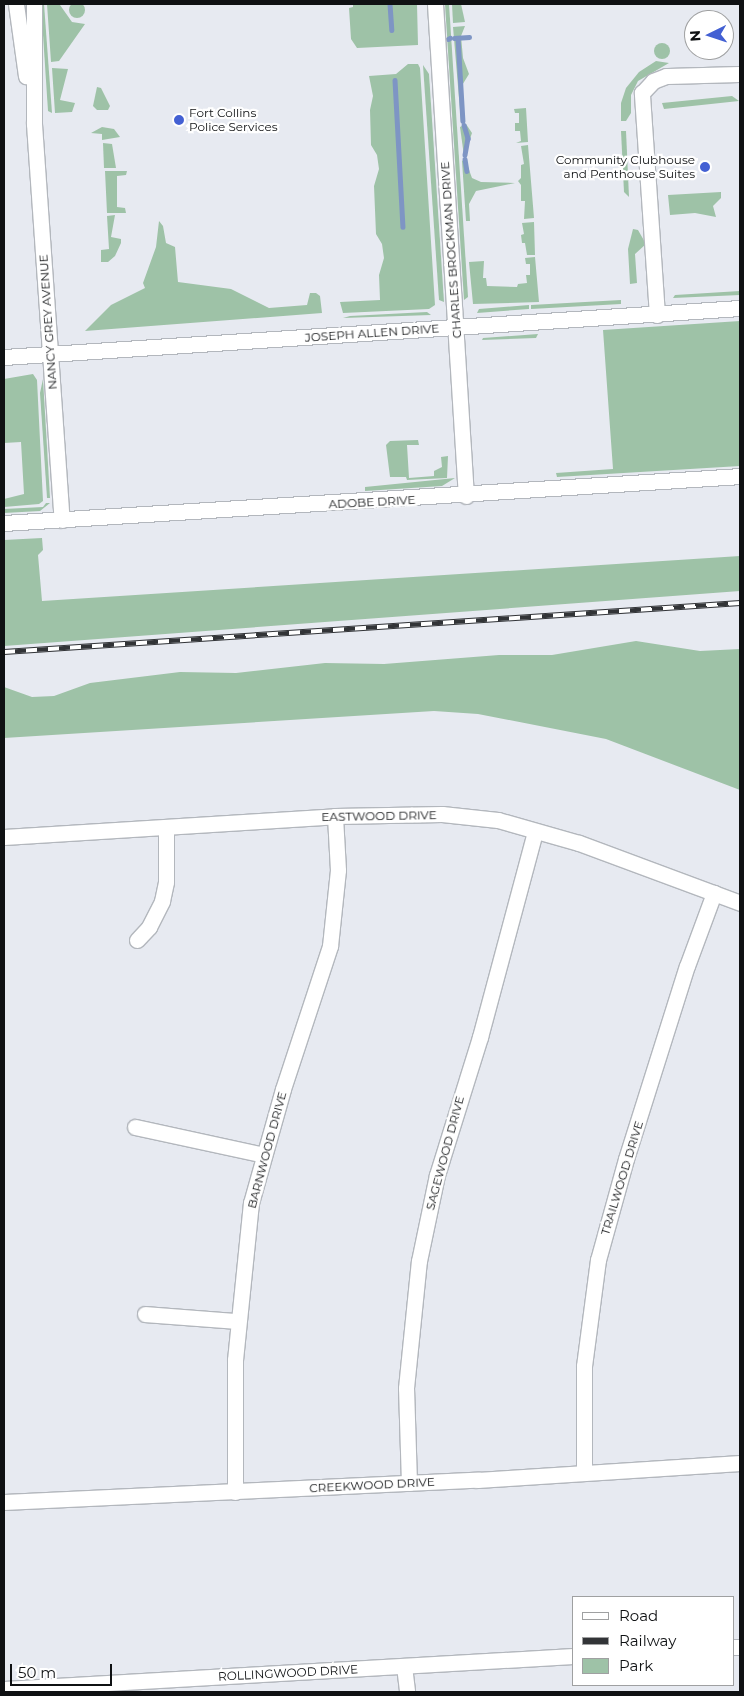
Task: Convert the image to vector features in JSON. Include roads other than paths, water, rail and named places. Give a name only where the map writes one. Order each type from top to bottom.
[{"type":"street","name":"NANCY GREY AVENUE","points":[[16,4],[34,124]]},
{"type":"street","name":"NANCY GREY AVENUE","points":[[34,4],[34,124],[62,520]]},
{"type":"street","name":"CHARLES BROCKMAN DRIVE","points":[[436,4],[466,496]]},
{"type":"street","points":[[657,315],[641,98],[654,81],[681,76],[740,74]]},
{"type":"street","name":"JOSEPH ALLEN DRIVE","points":[[4,357],[740,308]]},
{"type":"street","name":"ADOBE DRIVE","points":[[4,523],[466,496],[740,476]]},
{"type":"street","name":"EASTWOOD DRIVE","points":[[4,837],[335,816],[451,815],[498,820],[627,859],[740,903]]},
{"type":"street","name":"BARNWOOD DRIVE","points":[[235,1492],[233,1426],[237,1321],[251,1203],[264,1155],[330,946],[338,870],[335,816]]},
{"type":"street","points":[[137,940],[149,927],[162,901],[166,882],[166,828]]},
{"type":"street","name":"SAGEWOOD DRIVE","points":[[409,1483],[406,1388],[419,1261],[437,1175],[480,1037],[535,832]]},
{"type":"street","name":"TRAILWOOD DRIVE","points":[[584,1473],[584,1366],[598,1260],[626,1159],[687,966],[714,893]]},
{"type":"street","points":[[136,1127],[264,1155]]},
{"type":"street","points":[[145,1314],[237,1321]]},
{"type":"street","name":"CREEKWOOD DRIVE","points":[[4,1502],[409,1483],[740,1463]]},
{"type":"street","name":"ROLLINGWOOD DRIVE","points":[[4,1689],[161,1686],[404,1666],[572,1656]]},
{"type":"street","points":[[404,1666],[407,1692]]},
{"type":"waterway","points":[[390,4],[392,30]]},
{"type":"waterway","points":[[454,38],[469,37]]},
{"type":"waterway","points":[[458,38],[463,121]]},
{"type":"waterway","points":[[395,80],[403,227]]},
{"type":"waterway","points":[[464,125],[468,138],[465,155]]},
{"type":"waterway","points":[[465,159],[467,171]]},
{"type":"railway","points":[[4,652],[740,603]]},
{"type":"place","name":"Fort Collins Police Services","points":[[179,120]]},
{"type":"place","name":"Community Clubhouse and Penthouse Suites","points":[[705,167]]}]
